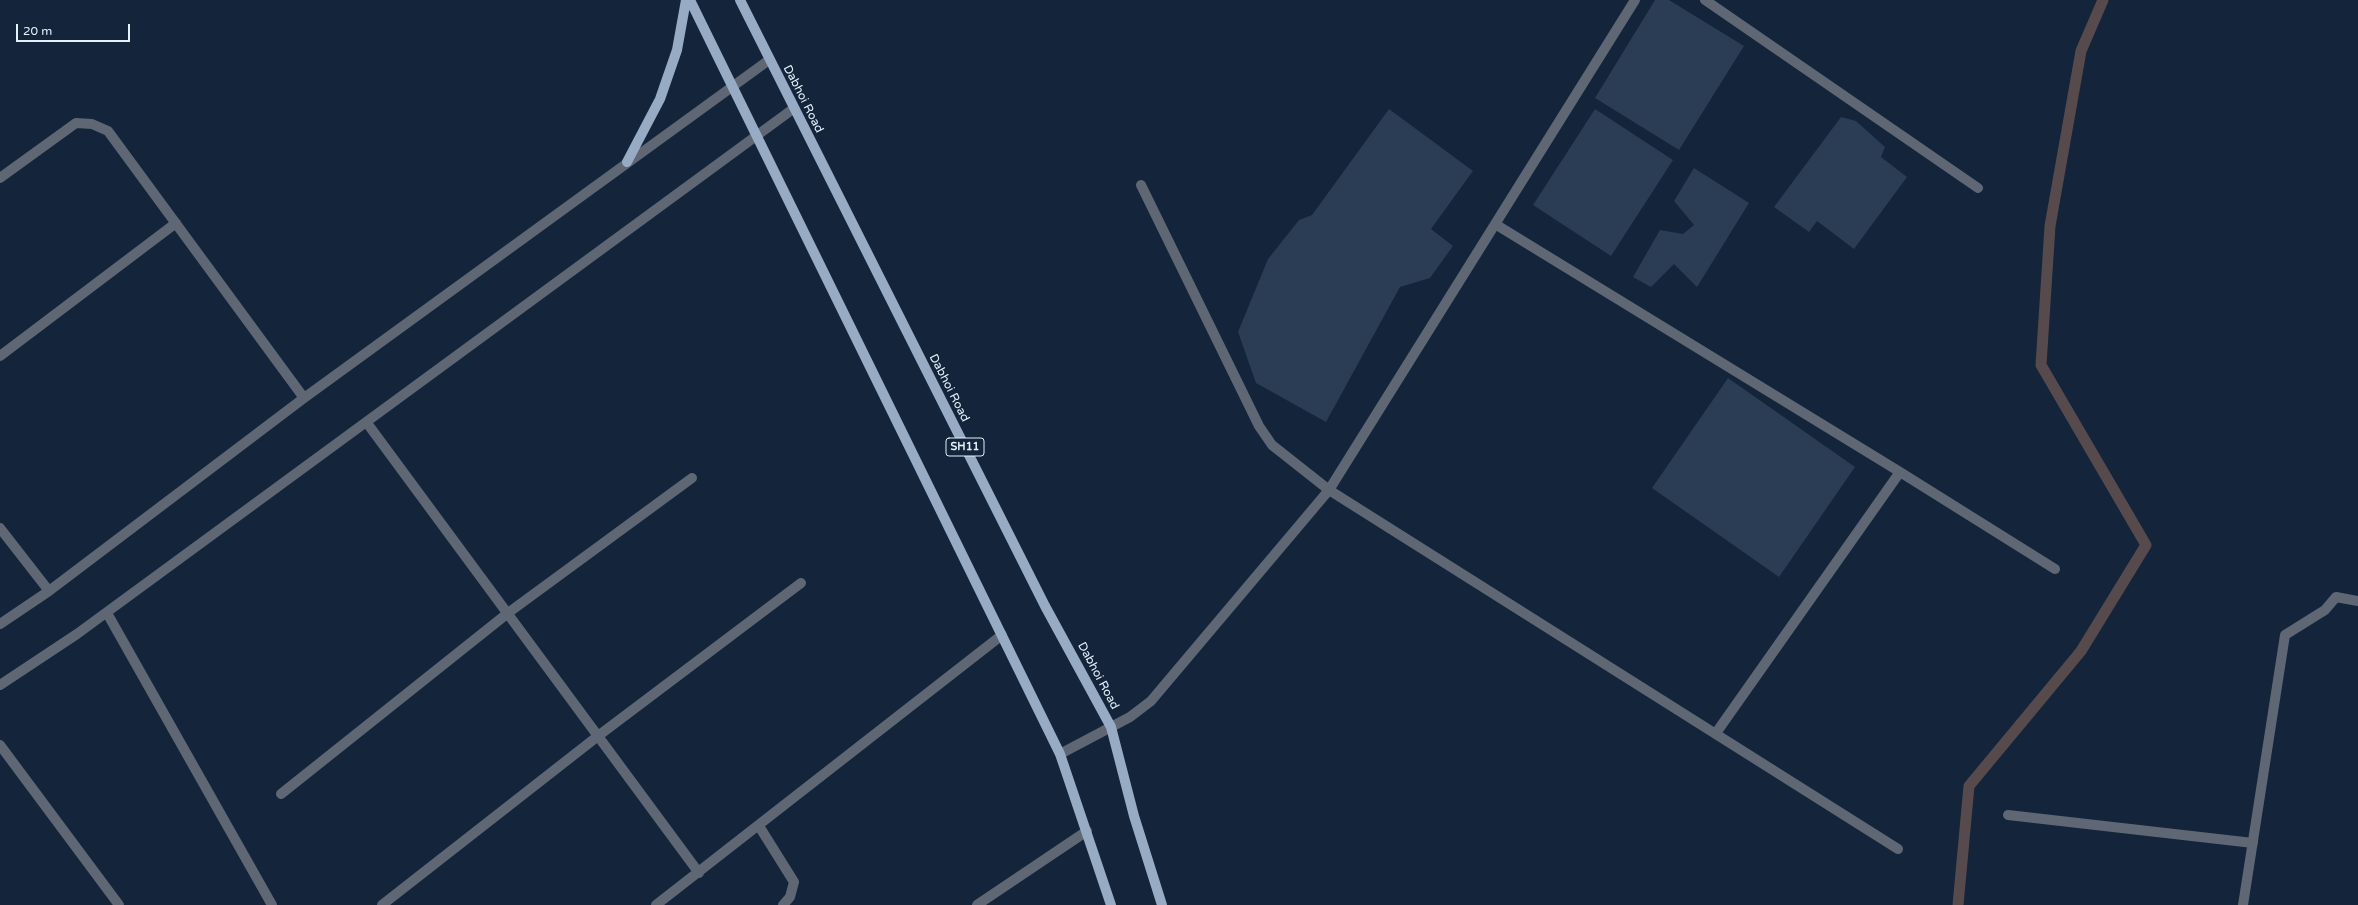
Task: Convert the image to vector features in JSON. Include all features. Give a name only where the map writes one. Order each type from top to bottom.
[{"type":"main road","points":[[627,162],[660,99],[677,50],[686,0]]},
{"type":"main road","points":[[690,0],[1060,754],[1112,905]]},
{"type":"main road","name":"Dabhoi Road","points":[[740,0],[793,109],[1045,606],[1111,727],[1134,816],[1162,905]]},
{"type":"street","points":[[1060,754],[1130,717],[1152,701],[1329,490],[1635,0]]},
{"type":"street","points":[[1705,0],[1978,188]]},
{"type":"street","points":[[0,624],[49,590],[304,398],[732,85],[769,60]]},
{"type":"street","points":[[0,685],[107,612],[793,109]]},
{"type":"street","points":[[0,178],[76,123],[92,124],[108,131],[304,398]]},
{"type":"street","points":[[1141,185],[1259,426],[1272,445],[1329,490],[1898,849]]},
{"type":"street","points":[[0,356],[176,223]]},
{"type":"street","points":[[1495,224],[1900,472],[2055,569]]},
{"type":"street","points":[[366,423],[700,873]]},
{"type":"street","points":[[1716,733],[1900,472]]},
{"type":"street","points":[[281,794],[508,613],[692,478]]},
{"type":"street","points":[[0,528],[49,590]]},
{"type":"street","points":[[382,905],[598,736],[801,583]]},
{"type":"street","points":[[2243,905],[2285,635],[2325,610],[2336,597],[2358,601]]},
{"type":"street","points":[[107,612],[272,905]]},
{"type":"street","points":[[656,905],[700,873],[1002,635]]},
{"type":"street","points":[[0,744],[119,905]]},
{"type":"street","points":[[2008,815],[2253,843]]},
{"type":"street","points":[[760,826],[794,882],[790,897],[784,905]]},
{"type":"street","points":[[977,905],[1087,831]]},
{"type":"building","points":[[1655,0],[1669,0],[1744,46],[1679,150],[1595,98]]},
{"type":"building","points":[[1389,109],[1473,171],[1431,229],[1453,246],[1430,278],[1400,287],[1326,422],[1256,383],[1238,332],[1268,259],[1299,220],[1312,215]]},
{"type":"building","points":[[1595,109],[1673,160],[1611,256],[1533,205]]},
{"type":"building","points":[[1841,117],[1856,121],[1885,147],[1881,157],[1907,177],[1854,249],[1817,221],[1809,232],[1774,207]]},
{"type":"building","points":[[1694,168],[1749,203],[1697,287],[1674,264],[1651,287],[1633,277],[1660,230],[1683,234],[1694,225],[1674,201]]},
{"type":"building","points":[[1728,378],[1855,467],[1779,577],[1652,488]]},
{"type":"waterway","points":[[1958,905],[1969,786],[2081,651],[2146,545],[2041,365],[2050,226],[2081,51],[2103,0]]}]
